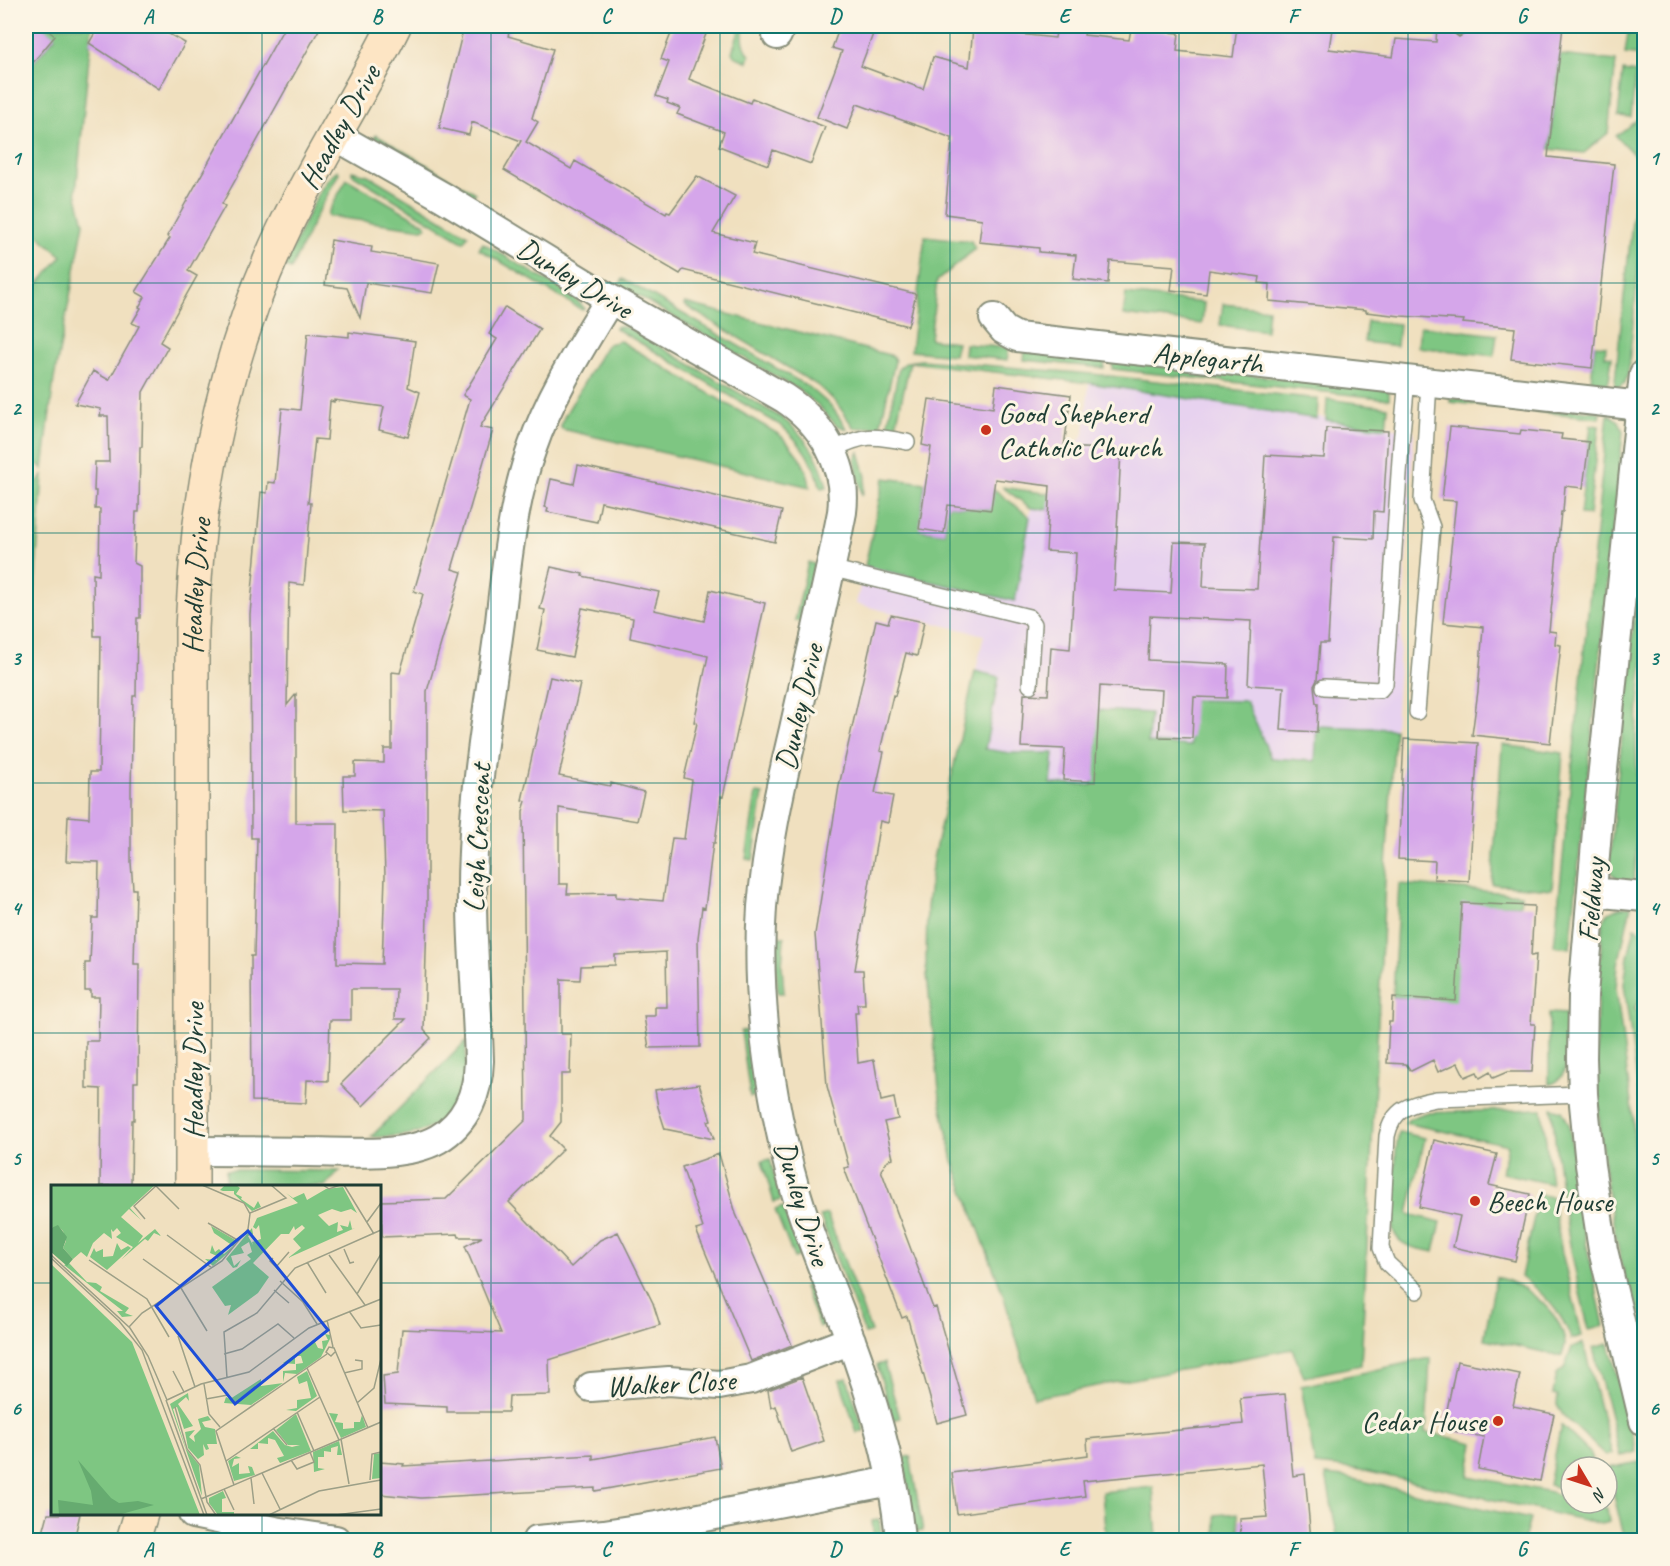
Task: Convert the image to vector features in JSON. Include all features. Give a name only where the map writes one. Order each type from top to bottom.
[{"type":"street","name":"Headley Drive","points":[[192,1185],[192,650],[201,513],[223,405],[247,317],[285,227],[394,26]]},
{"type":"street","name":"Dunley Drive","points":[[334,135],[794,405],[809,418],[832,450],[841,478],[843,503],[771,840],[762,906],[760,973],[770,1070],[786,1157],[806,1224],[851,1340],[868,1391],[891,1481],[900,1540]]},
{"type":"street","name":"Leigh Crescent","points":[[192,1151],[359,1152],[418,1147],[450,1131],[472,1100],[479,1076],[472,922],[474,821],[513,530],[527,461],[540,425],[610,299]]},
{"type":"street","name":"Applegarth","points":[[994,318],[1004,330],[1017,337],[1418,380],[1641,421]]},
{"type":"street","name":"Fieldway","points":[[1644,374],[1592,892],[1584,995],[1583,1094],[1590,1165],[1603,1250],[1641,1389],[1644,1421]]},
{"type":"street","points":[[1592,892],[1644,897]]},
{"type":"street","name":"Walker Close","points":[[591,1387],[669,1381],[718,1384],[751,1379],[851,1340]]},
{"type":"street","points":[[537,1540],[604,1534],[663,1525],[891,1481]]},
{"type":"street","points":[[133,1540],[141,1515]]},
{"type":"street","points":[[198,1515],[264,1529],[336,1540]]},
{"type":"lane","points":[[1324,687],[1380,690],[1385,684],[1401,444],[1418,380]]},
{"type":"lane","points":[[1417,712],[1432,527],[1422,500],[1418,380]]},
{"type":"lane","points":[[832,450],[866,436],[907,442]]},
{"type":"lane","points":[[830,568],[1029,617],[1034,624],[1030,685]]},
{"type":"lane","points":[[1417,1291],[1388,1263],[1381,1248],[1387,1136],[1389,1124],[1396,1115],[1405,1107],[1436,1100],[1583,1094]]},
{"type":"shaded area","points":[[1089,383],[1414,431],[1385,881],[1363,1334],[1034,1398],[1003,1294],[953,1161],[940,1099],[926,965],[927,907],[933,859],[984,635],[856,604],[865,566],[1015,601],[1031,508],[1061,511],[1068,456],[1084,434]]},
{"type":"green space","points":[[42,26],[92,26],[76,192],[84,223],[54,379],[43,469],[26,454],[26,298],[62,256],[26,225],[26,144],[28,141],[26,138],[26,71],[55,37]]},
{"type":"green space","points":[[741,26],[744,26],[744,41],[750,56],[748,62],[734,56],[732,52]]},
{"type":"green space","points":[[1629,26],[1644,26],[1644,56],[1625,54]]},
{"type":"green space","points":[[1560,55],[1616,61],[1608,133],[1584,153],[1549,149]]},
{"type":"green space","points":[[1623,71],[1636,73],[1631,117],[1618,116]]},
{"type":"green space","points":[[1644,117],[1642,156],[1637,158],[1616,136]]},
{"type":"green space","points":[[376,135],[475,193],[472,198],[382,146],[373,139]]},
{"type":"green space","points":[[1638,166],[1644,167],[1644,213],[1628,374],[1625,383],[1614,390]]},
{"type":"green space","points":[[338,170],[339,173],[291,269],[285,267],[315,200],[330,177]]},
{"type":"green space","points":[[352,171],[368,175],[468,235],[464,242],[352,174]]},
{"type":"green space","points":[[347,179],[425,224],[426,227],[423,229],[328,216]]},
{"type":"green space","points":[[925,236],[971,241],[975,249],[937,281],[930,339],[957,342],[954,355],[911,351]]},
{"type":"green space","points":[[483,243],[574,297],[585,309],[582,310],[479,249]]},
{"type":"green space","points":[[623,279],[809,387],[832,407],[847,429],[836,425],[818,405],[799,390],[619,285]]},
{"type":"green space","points":[[1126,294],[1204,303],[1202,324],[1123,315]]},
{"type":"green space","points":[[685,303],[893,356],[895,361],[880,427],[854,428],[836,402],[817,385],[684,305]]},
{"type":"green space","points":[[1223,304],[1268,309],[1266,331],[1220,325]]},
{"type":"green space","points":[[1367,321],[1399,324],[1397,346],[1364,342]]},
{"type":"green space","points":[[617,326],[628,328],[782,418],[798,432],[811,449],[821,467],[827,487],[821,488],[806,453],[780,425],[615,328]]},
{"type":"green space","points":[[1420,326],[1497,335],[1494,356],[1418,347]]},
{"type":"green space","points":[[620,341],[780,435],[800,458],[807,472],[810,487],[562,429],[560,426],[565,415],[605,347]]},
{"type":"green space","points":[[965,344],[1009,348],[1007,360],[964,355]]},
{"type":"green space","points":[[1595,345],[1606,346],[1605,356],[1612,357],[1609,380],[1604,390],[1590,389]]},
{"type":"green space","points":[[1025,350],[1105,359],[1104,368],[1024,360]]},
{"type":"green space","points":[[921,360],[1092,374],[1318,399],[1317,419],[1089,383],[910,362],[895,430],[887,427],[899,368],[907,362]]},
{"type":"green space","points":[[1113,360],[1389,390],[1389,399],[1112,369]]},
{"type":"green space","points":[[1450,398],[1600,412],[1599,418],[1450,402]]},
{"type":"green space","points":[[1327,399],[1388,407],[1386,428],[1326,420]]},
{"type":"green space","points":[[1608,414],[1619,421],[1623,431],[1570,948],[1554,946]]},
{"type":"green space","points":[[1591,425],[1599,426],[1589,515],[1580,514]]},
{"type":"green space","points":[[859,452],[866,477],[862,496],[855,460]]},
{"type":"green space","points":[[43,475],[28,677],[26,674],[26,495]]},
{"type":"green space","points":[[884,478],[925,483],[920,530],[944,533],[948,505],[990,510],[994,489],[1030,517],[1015,601],[865,566]]},
{"type":"green space","points":[[1002,487],[1063,496],[1075,512],[1031,508]]},
{"type":"green space","points":[[1644,520],[1644,649],[1636,733],[1638,831],[1632,885],[1614,876],[1609,866]]},
{"type":"green space","points":[[808,562],[814,564],[801,622],[795,621]]},
{"type":"green space","points":[[975,671],[999,677],[985,749],[1010,753],[1054,753],[1051,784],[1092,785],[1097,710],[1150,713],[1148,743],[1190,746],[1192,700],[1246,701],[1271,758],[1315,761],[1317,726],[1395,729],[1385,881],[1361,1365],[1304,1377],[1292,1349],[1034,1398],[1003,1294],[953,1161],[940,1099],[926,965],[927,907],[933,859]]},
{"type":"green space","points":[[1502,745],[1563,753],[1552,889],[1492,884]]},
{"type":"green space","points":[[756,793],[763,794],[753,860],[746,859]]},
{"type":"green space","points":[[26,826],[28,828],[26,983]]},
{"type":"green space","points":[[1399,884],[1521,894],[1520,905],[1498,905],[1494,1006],[1428,1024],[1428,999],[1393,997]]},
{"type":"green space","points":[[1631,906],[1618,965],[1616,988],[1633,1118],[1641,1291],[1644,1311],[1634,1314],[1618,1249],[1602,1150],[1596,1051],[1603,922],[1610,911]]},
{"type":"green space","points":[[1635,927],[1644,935],[1644,996],[1634,1008],[1644,1018],[1644,1125],[1624,984]]},
{"type":"green space","points":[[778,937],[784,937],[782,965],[784,993],[778,993],[776,965]]},
{"type":"green space","points":[[1549,1013],[1567,1014],[1568,1044],[1566,1066],[1562,1075],[1557,1081],[1549,1084]]},
{"type":"green space","points":[[749,1030],[758,1096],[750,1097],[741,1031]]},
{"type":"green space","points":[[466,1041],[466,1068],[463,1085],[456,1100],[440,1121],[420,1132],[371,1137]]},
{"type":"green space","points":[[1552,1108],[1562,1111],[1569,1124],[1582,1224],[1604,1326],[1589,1330],[1566,1220]]},
{"type":"green space","points":[[1542,1109],[1551,1184],[1502,1173],[1508,1145],[1405,1123],[1425,1113]]},
{"type":"green space","points":[[1399,1132],[1425,1138],[1408,1214],[1441,1222],[1434,1252],[1404,1244],[1393,1229],[1396,1151]]},
{"type":"green space","points":[[770,1159],[781,1200],[774,1202],[762,1161]]},
{"type":"green space","points":[[226,1170],[340,1171],[326,1185],[226,1185]]},
{"type":"green space","points":[[1539,1194],[1552,1197],[1562,1253],[1582,1336],[1571,1339],[1563,1320],[1551,1304],[1521,1277]]},
{"type":"green space","points":[[783,1207],[801,1255],[794,1258],[775,1210]]},
{"type":"green space","points":[[827,1214],[871,1332],[865,1334],[820,1216]]},
{"type":"green space","points":[[1496,1277],[1518,1285],[1549,1310],[1557,1320],[1562,1332],[1565,1343],[1562,1356],[1484,1339]]},
{"type":"green space","points":[[811,1284],[826,1324],[819,1327],[804,1287]]},
{"type":"green space","points":[[1583,1343],[1612,1454],[1605,1455],[1563,1415],[1557,1405],[1558,1395],[1553,1394],[1557,1374],[1565,1367],[1572,1347]]},
{"type":"green space","points":[[1609,1344],[1636,1452],[1620,1456],[1593,1348]]},
{"type":"green space","points":[[1430,1358],[1426,1432],[1474,1443],[1468,1476],[1559,1495],[1559,1515],[1356,1469],[1315,1465],[1301,1386]]},
{"type":"green space","points":[[884,1363],[900,1418],[893,1420],[877,1365]]},
{"type":"green space","points":[[847,1378],[864,1431],[857,1433],[840,1380]]},
{"type":"green space","points":[[1561,1425],[1591,1455],[1559,1455],[1559,1488],[1549,1485]]},
{"type":"green space","points":[[910,1456],[923,1531],[916,1532],[903,1458]]},
{"type":"green space","points":[[1639,1462],[1644,1485],[1644,1540],[1625,1540],[1619,1515],[1619,1466]]},
{"type":"green space","points":[[1326,1475],[1344,1477],[1530,1519],[1524,1540],[1338,1540]]},
{"type":"green space","points":[[1153,1487],[1157,1538],[1106,1540],[1102,1492]]},
{"type":"green space","points":[[1238,1513],[1240,1540],[1217,1540],[1215,1515]]},
{"type":"green space","points":[[1561,1515],[1608,1515],[1609,1522],[1601,1524]]},
{"type":"green space","points":[[879,1520],[882,1540],[874,1540],[872,1521]]},
{"type":"building","points":[[26,26],[42,26],[55,36],[26,71]]},
{"type":"building","points":[[99,26],[155,26],[185,43],[159,89],[89,43]]},
{"type":"building","points":[[285,26],[321,26],[222,204],[225,206],[188,271],[197,276],[160,342],[168,347],[143,392],[139,512],[136,512],[134,563],[140,566],[140,618],[137,618],[131,789],[131,862],[133,889],[136,889],[134,964],[139,964],[138,1082],[134,1082],[131,1185],[100,1185],[101,1089],[86,1088],[86,1041],[98,1041],[99,997],[91,997],[91,991],[85,991],[85,963],[90,963],[92,918],[98,918],[99,862],[66,861],[68,816],[89,818],[90,772],[99,772],[101,636],[94,636],[93,574],[99,575],[100,509],[95,509],[96,491],[94,491],[95,462],[109,462],[108,416],[100,416],[101,409],[75,404],[93,371],[109,380],[139,326],[132,323],[145,297],[136,292],[170,238],[167,236]]},
{"type":"building","points":[[464,26],[511,26],[508,36],[553,49],[532,118],[538,122],[526,142],[571,169],[575,161],[666,214],[670,213],[697,176],[735,196],[713,233],[755,243],[752,254],[916,294],[908,326],[683,270],[680,274],[504,170],[521,141],[472,122],[469,135],[439,128]]},
{"type":"building","points":[[674,26],[709,26],[689,79],[750,103],[752,98],[825,127],[811,164],[773,150],[768,165],[719,146],[724,132],[677,114],[680,108],[656,96],[669,62],[661,59]]},
{"type":"building","points":[[840,26],[876,26],[861,66],[923,89],[933,57],[969,67],[973,29],[1055,38],[1057,26],[1085,27],[1084,35],[1129,40],[1131,29],[1179,33],[1177,51],[1233,57],[1237,26],[1303,26],[1332,29],[1329,49],[1393,57],[1396,39],[1436,42],[1437,26],[1450,26],[1452,32],[1459,37],[1468,32],[1470,26],[1563,26],[1548,157],[1614,164],[1592,368],[1511,359],[1515,328],[1463,323],[1464,320],[1401,316],[1366,312],[1366,310],[1269,301],[1270,284],[1259,283],[1260,277],[1209,270],[1206,294],[1171,290],[1174,266],[1110,261],[1108,283],[1073,279],[1076,255],[1039,252],[1039,248],[979,242],[982,219],[945,214],[952,138],[857,104],[847,129],[817,117],[842,51],[832,48]]},
{"type":"building","points":[[331,240],[372,247],[371,252],[439,263],[432,293],[366,283],[360,318],[347,288],[325,285]]},
{"type":"building","points":[[505,307],[540,329],[480,427],[493,430],[452,569],[462,572],[427,691],[427,914],[424,1030],[431,1038],[363,1106],[341,1084],[406,1019],[395,1019],[396,989],[351,989],[351,1020],[330,1020],[328,1081],[307,1080],[306,1103],[252,1101],[251,956],[254,956],[257,838],[251,838],[250,614],[261,492],[267,493],[268,482],[275,483],[282,408],[300,410],[308,333],[349,337],[349,332],[415,341],[408,387],[420,392],[408,437],[379,430],[384,407],[330,401],[327,440],[315,439],[308,503],[311,503],[304,585],[289,583],[287,705],[296,694],[296,823],[338,823],[337,963],[382,964],[385,876],[383,811],[344,810],[343,776],[355,776],[355,762],[384,763],[384,749],[392,749],[392,672],[400,673],[423,594],[414,591],[470,399],[463,395],[497,339],[489,334]]},
{"type":"building","points":[[996,385],[1071,395],[1064,447],[1121,450],[1114,590],[1171,593],[1174,542],[1205,543],[1203,587],[1257,589],[1265,455],[1324,458],[1326,428],[1388,431],[1383,512],[1374,511],[1373,539],[1334,537],[1328,643],[1320,643],[1317,680],[1314,686],[1316,703],[1318,703],[1317,732],[1281,730],[1284,687],[1248,685],[1251,621],[1150,616],[1148,660],[1228,664],[1227,698],[1194,697],[1192,738],[1159,737],[1162,690],[1100,686],[1095,782],[1063,780],[1065,749],[1021,747],[1024,694],[1048,695],[1051,647],[1070,649],[1076,553],[1046,551],[1050,486],[995,479],[991,510],[948,505],[944,533],[919,529],[931,447],[922,445],[929,399],[993,408]]},
{"type":"building","points":[[1450,427],[1520,434],[1521,430],[1562,434],[1561,439],[1589,442],[1583,488],[1565,486],[1563,512],[1561,512],[1549,631],[1556,632],[1555,644],[1561,645],[1550,743],[1472,735],[1483,627],[1443,623],[1456,501],[1442,500]]},
{"type":"building","points":[[578,465],[782,511],[775,542],[601,502],[597,522],[547,512],[548,508],[545,507],[551,479],[574,484]]},
{"type":"building","points":[[551,567],[659,592],[654,610],[704,621],[710,590],[765,603],[723,797],[721,796],[705,908],[702,907],[698,938],[700,1047],[649,1048],[644,1016],[655,1016],[655,1007],[667,1007],[666,952],[615,955],[615,965],[581,966],[580,980],[561,979],[561,1034],[571,1034],[570,1074],[561,1074],[561,1122],[550,1136],[563,1149],[509,1202],[571,1267],[600,1240],[618,1232],[653,1303],[660,1325],[549,1360],[550,1395],[509,1396],[508,1412],[447,1412],[447,1407],[385,1404],[383,1376],[398,1374],[402,1329],[501,1333],[465,1246],[482,1237],[459,1237],[458,1234],[382,1237],[381,1201],[446,1199],[526,1120],[523,811],[526,801],[522,800],[550,677],[580,684],[559,776],[611,786],[611,783],[644,792],[637,821],[559,808],[559,884],[568,884],[567,894],[616,893],[616,897],[663,901],[672,838],[684,839],[692,780],[684,778],[697,723],[694,722],[708,656],[630,638],[633,618],[582,608],[572,657],[537,650],[545,610],[540,609]]},
{"type":"building","points":[[891,615],[924,622],[917,656],[906,653],[880,751],[884,752],[875,793],[893,796],[888,823],[880,821],[855,970],[863,970],[865,1004],[857,1004],[858,1013],[855,1013],[858,1063],[874,1060],[881,1101],[894,1098],[898,1119],[884,1122],[893,1158],[888,1160],[881,1170],[933,1308],[936,1307],[967,1415],[937,1423],[907,1316],[902,1318],[844,1168],[849,1167],[827,1086],[815,934],[839,786],[876,620],[888,623]]},
{"type":"building","points":[[1404,739],[1478,743],[1469,881],[1434,879],[1435,861],[1398,859]]},
{"type":"building","points":[[1462,903],[1534,906],[1531,956],[1536,955],[1531,1024],[1535,1024],[1532,1072],[1507,1072],[1493,1078],[1490,1072],[1480,1078],[1477,1072],[1465,1077],[1458,1063],[1438,1072],[1433,1060],[1411,1071],[1406,1064],[1387,1063],[1393,997],[1456,1001]]},
{"type":"building","points":[[699,1084],[711,1120],[708,1121],[714,1139],[665,1129],[658,1107],[655,1090]]},
{"type":"building","name":"Beech House","points":[[1434,1140],[1497,1154],[1489,1185],[1530,1194],[1515,1261],[1453,1247],[1460,1216],[1419,1207]]},
{"type":"building","points":[[719,1154],[736,1214],[792,1345],[751,1361],[696,1230],[703,1228],[682,1167]]},
{"type":"building","name":"Cedar House","points":[[1457,1361],[1520,1374],[1513,1406],[1554,1414],[1540,1481],[1478,1469],[1484,1437],[1443,1429]]},
{"type":"building","points":[[802,1377],[824,1441],[791,1452],[776,1406],[771,1408],[768,1390]]},
{"type":"building","points":[[1285,1394],[1293,1476],[1305,1474],[1311,1540],[1241,1540],[1240,1519],[1267,1517],[1262,1464],[1083,1481],[1085,1496],[957,1514],[952,1473],[1088,1455],[1087,1439],[1243,1424],[1240,1398]]},
{"type":"building","points":[[715,1437],[721,1468],[595,1491],[595,1488],[421,1498],[381,1494],[381,1462],[404,1464],[403,1466],[593,1455],[593,1459]]},
{"type":"building","points":[[48,1514],[80,1515],[74,1540],[41,1540]]},
{"type":"place","name":"Good Shepherd Catholic Church","points":[[986,430]]},
{"type":"place","name":"Beech House","points":[[1475,1201]]},
{"type":"place","name":"Cedar House","points":[[1498,1421]]}]
